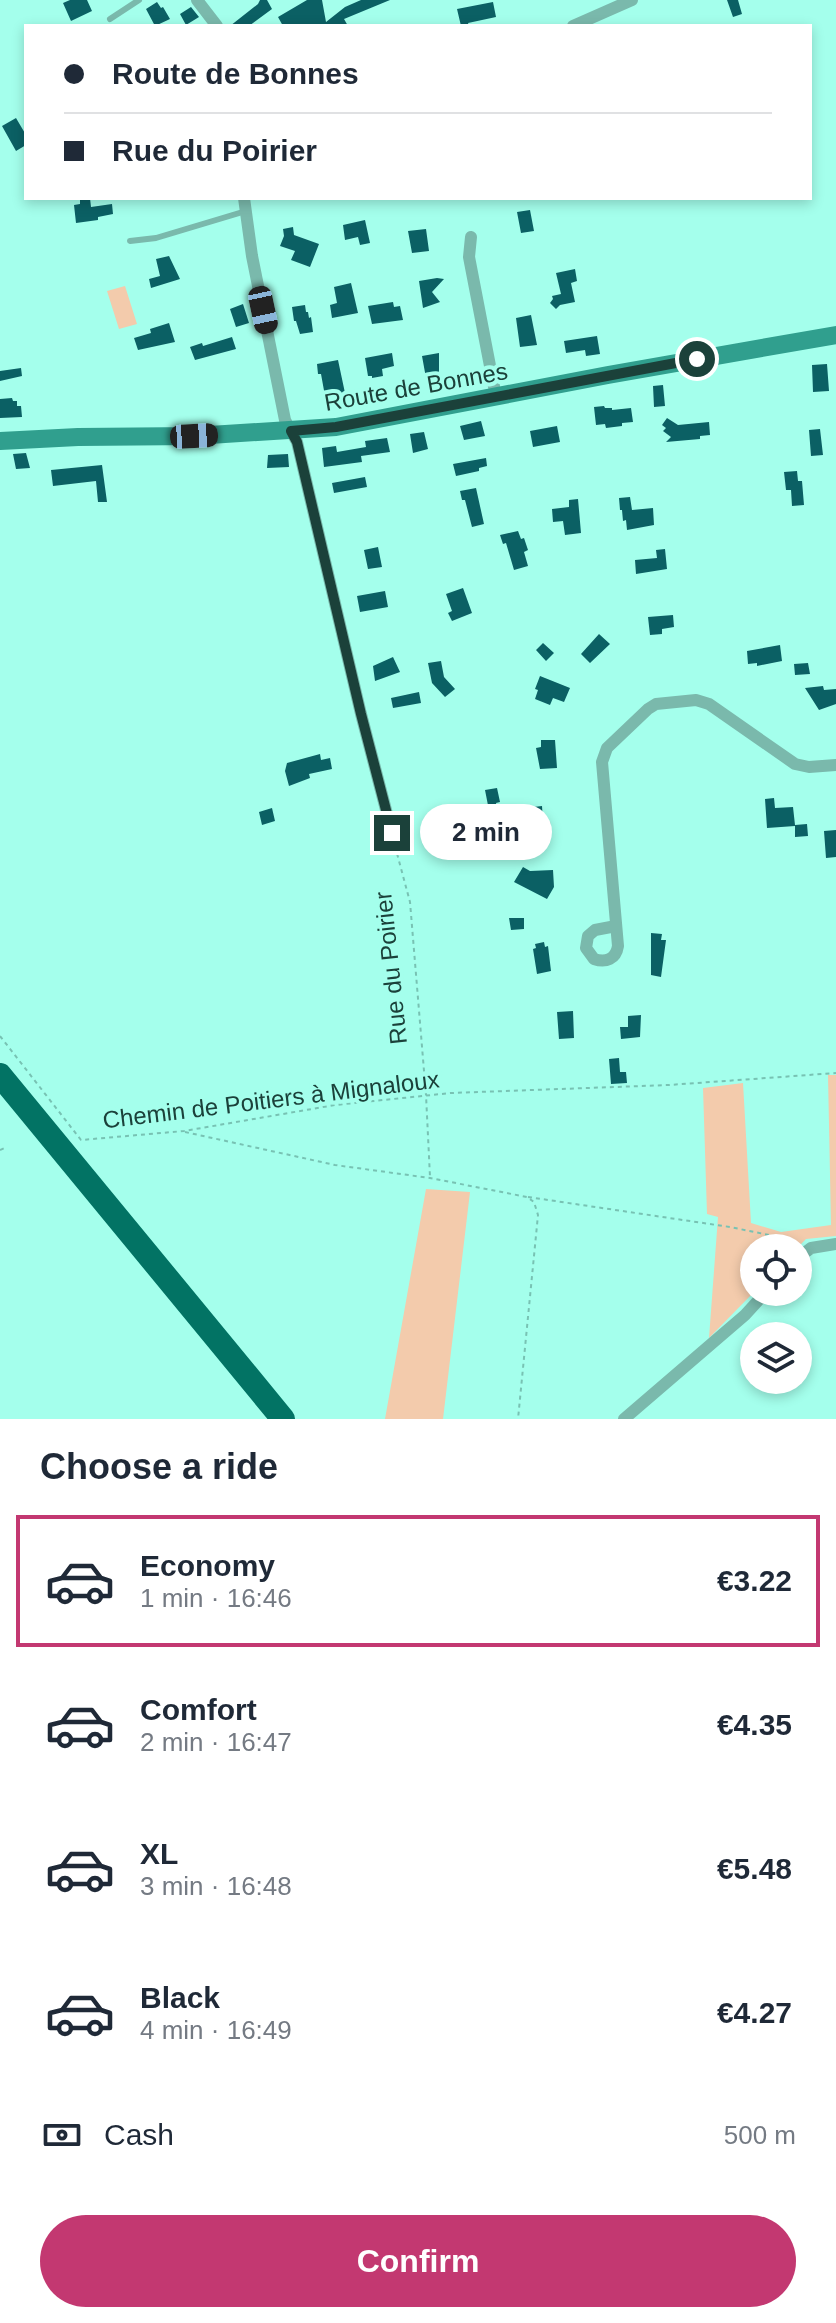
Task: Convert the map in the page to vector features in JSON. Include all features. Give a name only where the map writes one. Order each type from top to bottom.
[{"type":"highway","points":[[0,1075],[283,1419]]},
{"type":"highway","points":[[0,1100],[262,1419]]},
{"type":"street","points":[[197,0],[215,24]]},
{"type":"street","points":[[576,24],[608,5],[632,0]]},
{"type":"street","points":[[245,204],[252,256],[285,420],[297,442],[392,833]]},
{"type":"street","points":[[471,237],[469,257],[496,397]]},
{"type":"street","name":"Route de Bonnes","points":[[0,441],[336,427],[836,335]]},
{"type":"street","points":[[616,926],[602,762],[607,748],[648,709],[656,704],[702,701],[795,764],[809,767],[836,765]]},
{"type":"street","points":[[812,1248],[836,1244]]},
{"type":"street","points":[[624,1419],[753,1306]]},
{"type":"lane","points":[[110,19],[139,0]]},
{"type":"lane","points":[[130,241],[156,238],[245,204]]},
{"type":"path","name":"Rue du Poirier","points":[[392,833],[410,902],[430,1178]]},
{"type":"path","name":"Chemin de Poitiers à Mignaloux","points":[[0,1036],[81,1140],[184,1131],[335,1105],[426,1095],[669,1085],[836,1073]]},
{"type":"path","points":[[184,1131],[335,1165],[764,1234]]},
{"type":"path","points":[[0,1150],[7,1147]]},
{"type":"path","points":[[518,1419],[538,1215],[534,1202],[527,1197]]},
{"type":"shaded area","points":[[125,286],[137,324],[119,329],[107,291]]},
{"type":"shaded area","points":[[828,1075],[836,1075],[836,1236],[812,1238],[812,1234],[740,1234],[740,1306],[709,1338],[718,1217],[707,1214],[703,1088],[743,1083],[751,1223],[781,1232],[831,1225]]},
{"type":"shaded area","points":[[426,1189],[470,1192],[443,1419],[385,1419]]},
{"type":"building","points":[[87,0],[92,11],[71,21],[63,3]]},
{"type":"building","points":[[260,0],[267,0],[272,9],[252,24],[233,24]]},
{"type":"building","points":[[307,0],[322,0],[326,22],[345,7],[361,0],[390,0],[344,19],[347,24],[282,24],[278,17]]},
{"type":"building","points":[[727,0],[738,0],[742,14],[733,17]]},
{"type":"building","points":[[157,2],[170,19],[154,24],[146,9]]},
{"type":"building","points":[[493,2],[496,17],[461,24],[457,9]]},
{"type":"building","points":[[191,7],[199,17],[185,24],[180,14]]},
{"type":"building","points":[[16,118],[24,132],[24,146],[16,151],[2,126]]},
{"type":"building","points":[[80,200],[90,200],[91,207],[112,204],[113,214],[76,223],[74,205],[80,204]]},
{"type":"building","points":[[530,210],[534,231],[521,233],[517,212]]},
{"type":"building","points":[[365,220],[370,243],[360,245],[358,237],[345,240],[343,225]]},
{"type":"building","points":[[293,227],[294,235],[319,244],[310,267],[291,260],[295,251],[280,246],[283,229]]},
{"type":"building","points":[[426,229],[429,251],[412,253],[408,231]]},
{"type":"building","points":[[169,256],[180,279],[151,288],[149,279],[160,276],[156,259]]},
{"type":"building","points":[[575,269],[577,281],[571,283],[575,302],[556,309],[550,303],[552,296],[561,294],[556,273]]},
{"type":"building","points":[[444,279],[432,292],[440,302],[423,308],[419,281]]},
{"type":"building","points":[[351,283],[358,313],[332,318],[330,305],[337,303],[334,287]]},
{"type":"building","points":[[393,302],[394,307],[400,306],[403,320],[372,324],[368,306]]},
{"type":"building","points":[[243,304],[249,323],[236,327],[230,309]]},
{"type":"building","points":[[305,305],[313,332],[300,334],[292,307]]},
{"type":"building","points":[[531,315],[537,345],[520,347],[516,318]]},
{"type":"building","points":[[169,323],[175,342],[138,350],[134,338]]},
{"type":"building","points":[[597,336],[600,354],[586,356],[585,350],[566,353],[564,341]]},
{"type":"building","points":[[232,337],[236,349],[195,360],[190,347]]},
{"type":"building","points":[[392,353],[394,366],[382,369],[383,376],[368,376],[365,358]]},
{"type":"building","points":[[439,353],[439,376],[426,378],[422,356]]},
{"type":"building","points":[[338,360],[345,393],[325,396],[317,364]]},
{"type":"building","points":[[827,364],[829,391],[813,392],[812,365]]},
{"type":"building","points":[[21,368],[22,376],[0,381],[0,371]]},
{"type":"building","points":[[663,385],[665,406],[654,407],[653,386]]},
{"type":"building","points":[[0,399],[17,401],[17,406],[21,406],[22,417],[0,418]]},
{"type":"building","points":[[604,406],[612,410],[631,408],[633,422],[606,428],[605,424],[596,425],[594,407]]},
{"type":"building","points":[[667,418],[678,425],[709,422],[710,435],[666,442],[671,437],[663,431],[666,428],[662,425]]},
{"type":"building","points":[[481,421],[485,436],[464,440],[460,426]]},
{"type":"building","points":[[557,426],[560,442],[533,447],[530,431]]},
{"type":"building","points":[[820,429],[823,455],[811,456],[809,430]]},
{"type":"building","points":[[424,432],[428,449],[413,453],[410,434]]},
{"type":"building","points":[[387,438],[390,452],[361,456],[362,462],[324,467],[322,448],[336,446],[337,452],[366,447],[365,441]]},
{"type":"building","points":[[26,453],[30,468],[16,469],[13,454]]},
{"type":"building","points":[[288,454],[289,467],[267,468],[268,455]]},
{"type":"building","points":[[486,458],[487,466],[479,468],[479,471],[456,476],[453,464]]},
{"type":"building","points":[[102,465],[107,502],[98,502],[96,481],[53,486],[51,470]]},
{"type":"building","points":[[797,471],[798,481],[802,481],[804,505],[792,506],[791,490],[786,490],[784,472]]},
{"type":"building","points":[[365,477],[367,487],[334,493],[332,483]]},
{"type":"building","points":[[476,488],[484,524],[472,527],[460,491]]},
{"type":"building","points":[[630,497],[632,510],[653,508],[654,525],[627,530],[619,498]]},
{"type":"building","points":[[578,499],[581,533],[565,535],[563,521],[553,522],[552,509],[569,507],[569,500]]},
{"type":"building","points":[[518,531],[528,550],[524,552],[528,566],[514,570],[506,543],[503,544],[500,535]]},
{"type":"building","points":[[378,547],[382,567],[368,569],[364,550]]},
{"type":"building","points":[[665,549],[667,569],[636,574],[635,560],[657,558],[656,550]]},
{"type":"building","points":[[463,588],[472,613],[452,621],[446,594]]},
{"type":"building","points":[[385,591],[388,607],[360,612],[357,596]]},
{"type":"building","points":[[673,615],[674,627],[662,629],[662,634],[650,635],[648,617]]},
{"type":"building","points":[[599,634],[610,644],[590,663],[581,654]]},
{"type":"building","points":[[543,643],[554,653],[546,661],[536,650]]},
{"type":"building","points":[[780,645],[782,661],[757,666],[757,663],[748,664],[747,651]]},
{"type":"building","points":[[393,657],[400,672],[375,681],[373,666]]},
{"type":"building","points":[[441,661],[444,677],[455,689],[445,697],[432,683],[428,663]]},
{"type":"building","points":[[808,663],[810,674],[795,675],[794,664]]},
{"type":"building","points":[[540,676],[570,688],[564,702],[553,698],[550,705],[535,699]]},
{"type":"building","points":[[823,686],[824,690],[836,689],[836,704],[819,710],[805,688]]},
{"type":"building","points":[[419,692],[421,703],[393,708],[391,698]]},
{"type":"building","points":[[541,740],[555,740],[557,768],[540,769],[536,748],[541,747]]},
{"type":"building","points":[[320,754],[321,760],[330,758],[332,769],[309,774],[310,778],[289,786],[285,771],[287,763]]},
{"type":"building","points":[[497,788],[500,802],[496,803],[503,839],[495,841],[485,790]]},
{"type":"building","points":[[774,798],[775,808],[793,807],[795,825],[807,824],[808,836],[795,837],[795,826],[767,828],[765,799]]},
{"type":"building","points":[[542,806],[543,822],[550,821],[551,834],[527,833],[525,808]]},
{"type":"building","points":[[272,808],[275,821],[262,825],[259,812]]},
{"type":"building","points":[[836,830],[836,857],[826,858],[824,831]]},
{"type":"building","points":[[523,867],[530,871],[553,870],[554,887],[547,899],[514,882]]},
{"type":"building","points":[[509,918],[524,918],[524,929],[511,930]]},
{"type":"building","points":[[651,933],[662,934],[661,940],[666,940],[661,977],[651,975]]},
{"type":"building","points":[[544,942],[545,947],[548,946],[551,971],[537,974],[533,949],[536,948],[535,944]]},
{"type":"building","points":[[573,1011],[574,1038],[559,1039],[557,1012]]},
{"type":"building","points":[[641,1015],[640,1037],[621,1039],[620,1027],[628,1027],[628,1016]]},
{"type":"building","points":[[619,1058],[620,1072],[626,1072],[627,1083],[611,1084],[609,1059]]},
{"type":"route","points":[[392,833],[297,442],[291,431],[336,427],[697,359]]}]
